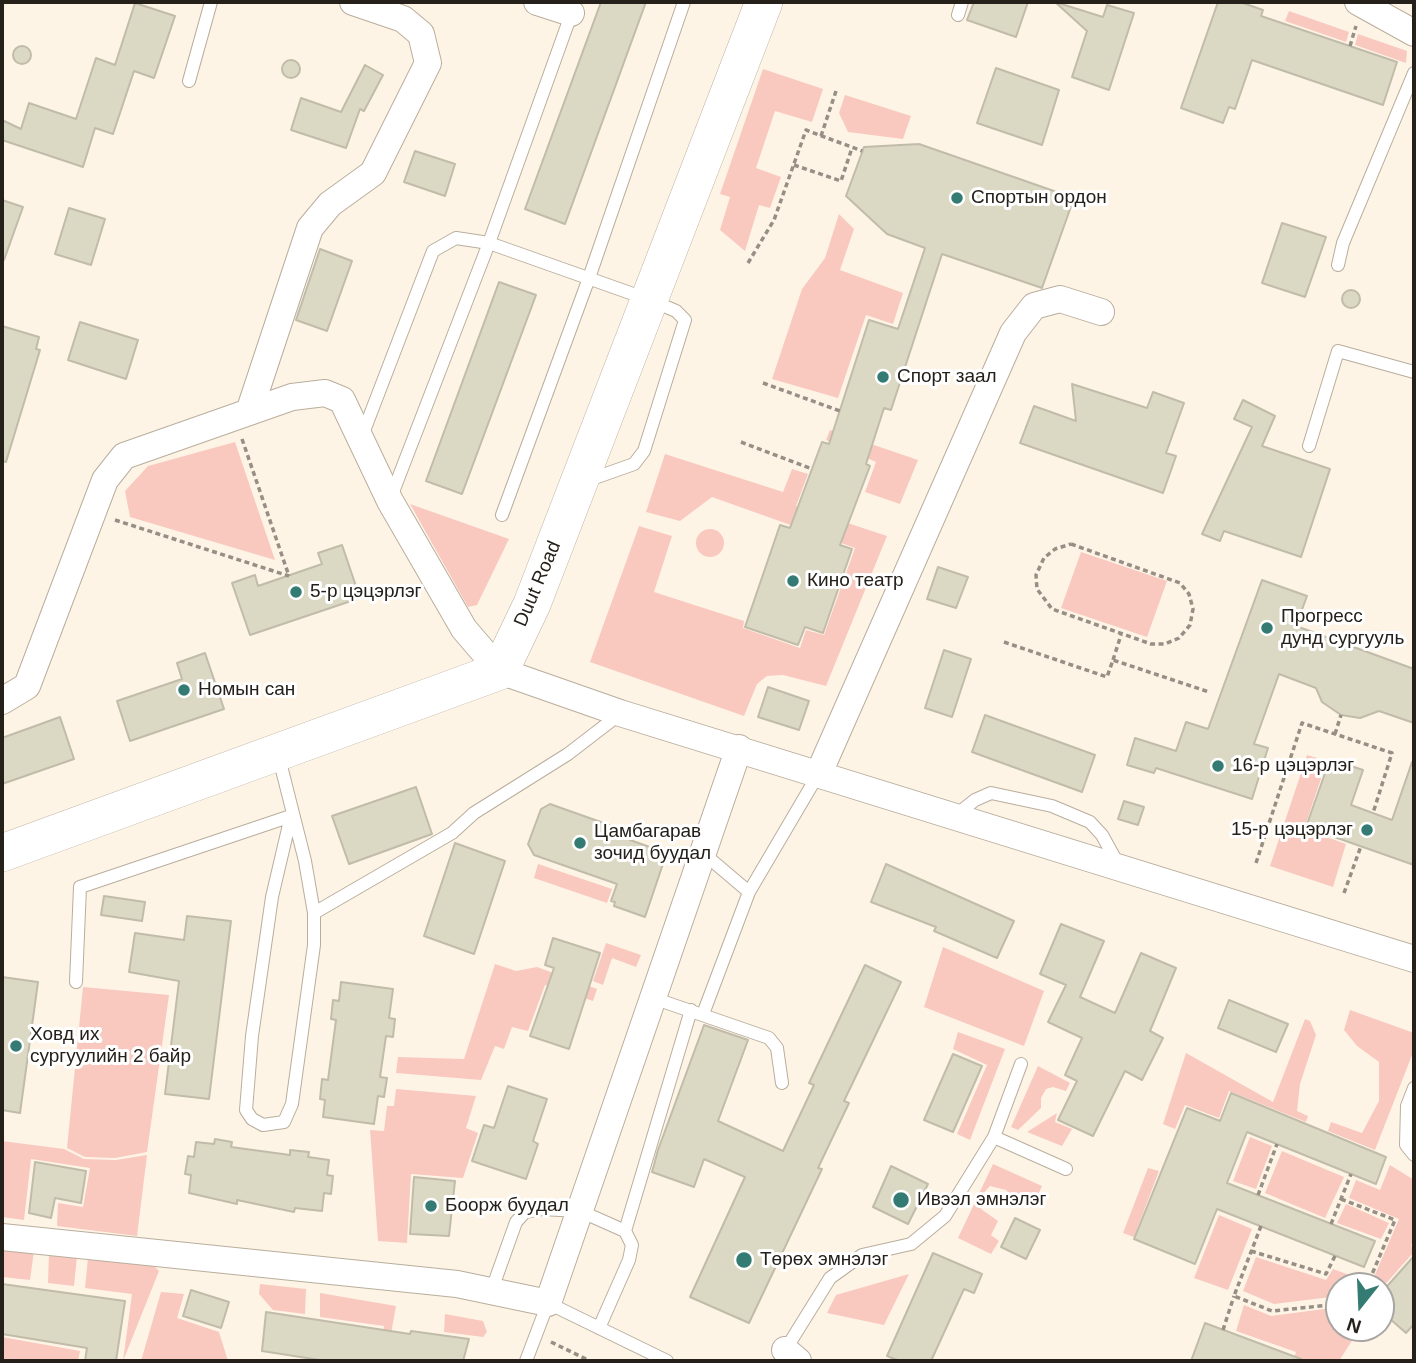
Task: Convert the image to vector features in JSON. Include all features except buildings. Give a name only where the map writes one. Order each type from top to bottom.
[{"type":"main road","name":"Duut Road","points":[[499,671],[532,604],[764,2]]},
{"type":"main road","points":[[2,853],[499,671]]},
{"type":"street","points":[[242,414],[310,228],[330,204],[373,173],[428,63],[421,34],[403,19],[353,2]]},
{"type":"street","points":[[537,2],[574,8]]},
{"type":"street","points":[[1358,2],[1414,33]]},
{"type":"street","points":[[819,773],[1013,333],[1034,306],[1060,299],[1101,312]]},
{"type":"street","points":[[2,701],[27,686],[105,480],[124,456],[292,397],[325,393],[342,400],[390,501],[464,629],[499,671],[620,713],[1414,959]]},
{"type":"street","points":[[2,1237],[457,1284],[548,1303],[739,748]]},
{"type":"lane","points":[[189,82],[211,2]]},
{"type":"lane","points":[[502,515],[589,278],[684,2]]},
{"type":"lane","points":[[958,16],[962,2]]},
{"type":"lane","points":[[390,501],[489,243],[574,8]]},
{"type":"lane","points":[[1338,265],[1343,243],[1410,96],[1414,73]]},
{"type":"lane","points":[[361,439],[433,251],[456,238],[489,243],[650,300],[677,311],[685,320],[644,451],[634,464],[579,483]]},
{"type":"lane","points":[[1309,446],[1338,351],[1414,372]]},
{"type":"lane","points":[[314,913],[452,833],[474,813],[568,754],[620,713]]},
{"type":"lane","points":[[278,754],[291,816],[305,861],[314,913],[314,945],[292,1104],[284,1122],[263,1125],[252,1119],[246,1110],[252,1036],[272,897],[291,816]]},
{"type":"lane","points":[[625,1230],[697,1012],[749,892],[819,773]]},
{"type":"lane","points":[[955,816],[975,800],[991,793],[1052,806],[1090,822],[1102,835],[1119,867]]},
{"type":"lane","points":[[76,982],[80,887],[291,816]]},
{"type":"lane","points":[[703,853],[749,892]]},
{"type":"lane","points":[[653,998],[769,1038],[777,1048],[782,1083]]},
{"type":"lane","points":[[787,1358],[830,1278],[862,1255],[911,1244],[945,1216],[994,1137],[1021,1064]]},
{"type":"lane","points":[[1414,1088],[1407,1106],[1406,1145],[1414,1155]]},
{"type":"lane","points":[[994,1137],[1066,1169]]},
{"type":"lane","points":[[491,1292],[516,1222],[526,1212],[541,1209],[580,1211],[625,1230],[632,1245],[629,1260],[598,1328]]},
{"type":"lane","points":[[526,1361],[548,1303],[667,1361]]},
{"type":"path","points":[[821,136],[837,88]]},
{"type":"path","points":[[748,263],[774,220],[806,130],[862,151]]},
{"type":"path","points":[[793,165],[841,181],[852,148]]},
{"type":"path","points":[[763,383],[839,411]]},
{"type":"path","points":[[93,513],[289,576],[242,414]]},
{"type":"path","points":[[740,442],[812,469]]},
{"type":"path","points":[[1071,544],[1173,579],[1189,594],[1193,609],[1190,625],[1179,638],[1165,645],[1151,645],[1121,635],[1058,614],[1043,601],[1037,589],[1037,575],[1044,558],[1055,549],[1071,544]]},
{"type":"path","points":[[1004,642],[1107,677],[1121,635]]},
{"type":"path","points":[[1113,660],[1209,692]]},
{"type":"path","points":[[1335,734],[1341,715]]},
{"type":"path","points":[[1256,863],[1303,723],[1392,753],[1373,813]]},
{"type":"path","points":[[1345,893],[1360,846]]},
{"type":"path","points":[[1258,1195],[1277,1144]]},
{"type":"path","points":[[1331,1224],[1351,1174]]},
{"type":"path","points":[[1341,1199],[1395,1220],[1373,1272]]},
{"type":"path","points":[[1223,1330],[1261,1226]]},
{"type":"path","points":[[1251,1251],[1326,1274],[1335,1256]]},
{"type":"path","points":[[1234,1296],[1272,1311],[1325,1305]]},
{"type":"path","points":[[543,1338],[590,1361]]},
{"type":"shaded area","points":[[1289,11],[1349,32],[1346,42],[1285,21]]},
{"type":"shaded area","points":[[1358,34],[1407,51],[1406,63],[1355,45]]},
{"type":"shaded area","points":[[763,69],[823,89],[812,122],[775,111],[756,168],[781,177],[770,208],[759,205],[745,251],[720,230],[730,197],[720,194]]},
{"type":"shaded area","points":[[845,95],[911,116],[903,139],[848,132],[839,113]]},
{"type":"shaded area","points":[[839,214],[854,229],[840,270],[903,293],[893,324],[866,315],[838,398],[772,379],[802,289],[825,258]]},
{"type":"shaded area","points":[[830,430],[918,460],[900,504],[865,492],[876,462],[826,440]]},
{"type":"shaded area","points":[[235,442],[275,560],[130,517],[125,491],[148,466]]},
{"type":"shaded area","points":[[665,454],[783,492],[792,469],[808,474],[796,506],[887,536],[826,686],[783,675],[767,676],[757,684],[744,716],[590,662],[639,526],[672,536],[654,592],[744,621],[743,628],[800,648],[806,630],[824,635],[855,548],[712,497],[680,521],[646,512]]},
{"type":"shaded area","points":[[410,504],[509,539],[477,605],[468,607]]},
{"type":"shaded area","points":[[710,529],[720,533],[724,543],[720,553],[710,557],[700,553],[696,543],[700,533]]},
{"type":"shaded area","points":[[1081,552],[1167,581],[1147,637],[1061,608]]},
{"type":"shaded area","points":[[1307,755],[1327,761],[1304,829],[1346,844],[1333,887],[1270,866]]},
{"type":"shaded area","points":[[538,864],[612,889],[607,903],[534,878]]},
{"type":"shaded area","points":[[606,943],[641,955],[636,967],[612,958],[603,985],[593,981]]},
{"type":"shaded area","points":[[943,947],[1044,991],[1024,1046],[924,1007]]},
{"type":"shaded area","points":[[495,964],[516,971],[537,967],[597,989],[593,1001],[545,985],[528,1031],[512,1027],[504,1049],[495,1046],[481,1080],[396,1073],[398,1057],[464,1059]]},
{"type":"shaded area","points":[[83,987],[169,995],[147,1152],[115,1158],[85,1157],[67,1148]]},
{"type":"shaded area","points":[[1350,1010],[1414,1033],[1414,1050],[1375,1150],[1328,1131],[1331,1122],[1362,1133],[1379,1101],[1379,1062],[1357,1046],[1344,1030]]},
{"type":"shaded area","points":[[1305,1019],[1310,1021],[1316,1035],[1300,1084],[1297,1111],[1308,1116],[1306,1122],[1229,1091],[1219,1118],[1185,1105],[1175,1129],[1163,1124],[1186,1053],[1273,1102]]},
{"type":"shaded area","points":[[958,1032],[1005,1049],[970,1140],[957,1134],[987,1065],[953,1049]]},
{"type":"shaded area","points":[[1038,1066],[1070,1083],[1066,1091],[1053,1087],[1046,1089],[1041,1098],[1041,1108],[1018,1130],[1011,1127]]},
{"type":"shaded area","points":[[396,1089],[476,1096],[466,1128],[478,1133],[463,1178],[411,1174],[407,1243],[378,1241],[370,1130],[384,1131],[387,1106],[394,1106]]},
{"type":"shaded area","points":[[1057,1113],[1055,1122],[1072,1129],[1062,1146],[1027,1132]]},
{"type":"shaded area","points":[[1250,1137],[1272,1146],[1256,1189],[1233,1181]]},
{"type":"shaded area","points":[[2,1141],[64,1149],[84,1159],[116,1160],[147,1155],[137,1236],[57,1226],[58,1203],[83,1207],[90,1168],[31,1159],[24,1220],[2,1217]]},
{"type":"shaded area","points":[[1282,1151],[1344,1177],[1325,1218],[1265,1193]]},
{"type":"shaded area","points":[[993,1164],[1042,1186],[1032,1208],[1021,1205],[1006,1190],[990,1186],[979,1198],[981,1209],[998,1221],[991,1235],[999,1241],[991,1254],[958,1238]]},
{"type":"shaded area","points":[[1390,1165],[1414,1180],[1414,1242],[1411,1245],[1414,1252],[1395,1273],[1376,1272],[1399,1219],[1349,1198],[1356,1180],[1380,1190]]},
{"type":"shaded area","points":[[1148,1168],[1159,1171],[1134,1237],[1123,1233]]},
{"type":"shaded area","points":[[1346,1204],[1389,1223],[1381,1239],[1337,1223]]},
{"type":"shaded area","points":[[1219,1215],[1252,1229],[1228,1290],[1194,1278]]},
{"type":"shaded area","points":[[2,1248],[34,1251],[30,1280],[2,1277]]},
{"type":"shaded area","points":[[49,1253],[77,1256],[74,1286],[48,1283]]},
{"type":"shaded area","points":[[88,1257],[152,1264],[159,1271],[123,1361],[132,1294],[85,1288]]},
{"type":"shaded area","points":[[1256,1257],[1325,1280],[1325,1298],[1274,1304],[1243,1291]]},
{"type":"shaded area","points":[[909,1274],[884,1325],[827,1313],[836,1295]]},
{"type":"shaded area","points":[[260,1284],[306,1289],[305,1314],[273,1310],[259,1294]]},
{"type":"shaded area","points":[[161,1292],[184,1294],[177,1318],[219,1332],[228,1361],[141,1361]]},
{"type":"shaded area","points":[[320,1293],[396,1306],[386,1361],[380,1361],[384,1326],[320,1317]]},
{"type":"shaded area","points":[[1244,1305],[1271,1316],[1325,1309],[1325,1342],[1351,1342],[1339,1361],[1293,1361],[1296,1352],[1236,1331]]},
{"type":"shaded area","points":[[445,1314],[483,1321],[487,1332],[483,1337],[444,1332]]},
{"type":"shaded area","points":[[2,1337],[80,1351],[78,1361],[2,1360]]},
{"type":"place","name":"Спортын ордон","points":[[957,198]]},
{"type":"place","name":"Спорт заал","points":[[883,377]]},
{"type":"place","name":"Кино театр","points":[[793,581]]},
{"type":"place","name":"5-р цэцэрлэг","points":[[296,592]]},
{"type":"place","name":"Прогресс дунд сургууль","points":[[1267,628]]},
{"type":"place","name":"Номын сан","points":[[184,690]]},
{"type":"place","name":"16-р цэцэрлэг","points":[[1218,766]]},
{"type":"place","name":"15-р цэцэрлэг","points":[[1367,830]]},
{"type":"place","name":"Цамбагарав зочид буудал","points":[[580,843]]},
{"type":"place","name":"Ховд их сургуулийн 2 байр","points":[[16,1046]]},
{"type":"place","name":"Ивээл эмнэлэг","points":[[901,1200]]},
{"type":"place","name":"Боорж буудал","points":[[431,1206]]},
{"type":"place","name":"Төрөх эмнэлэг","points":[[744,1260]]}]
